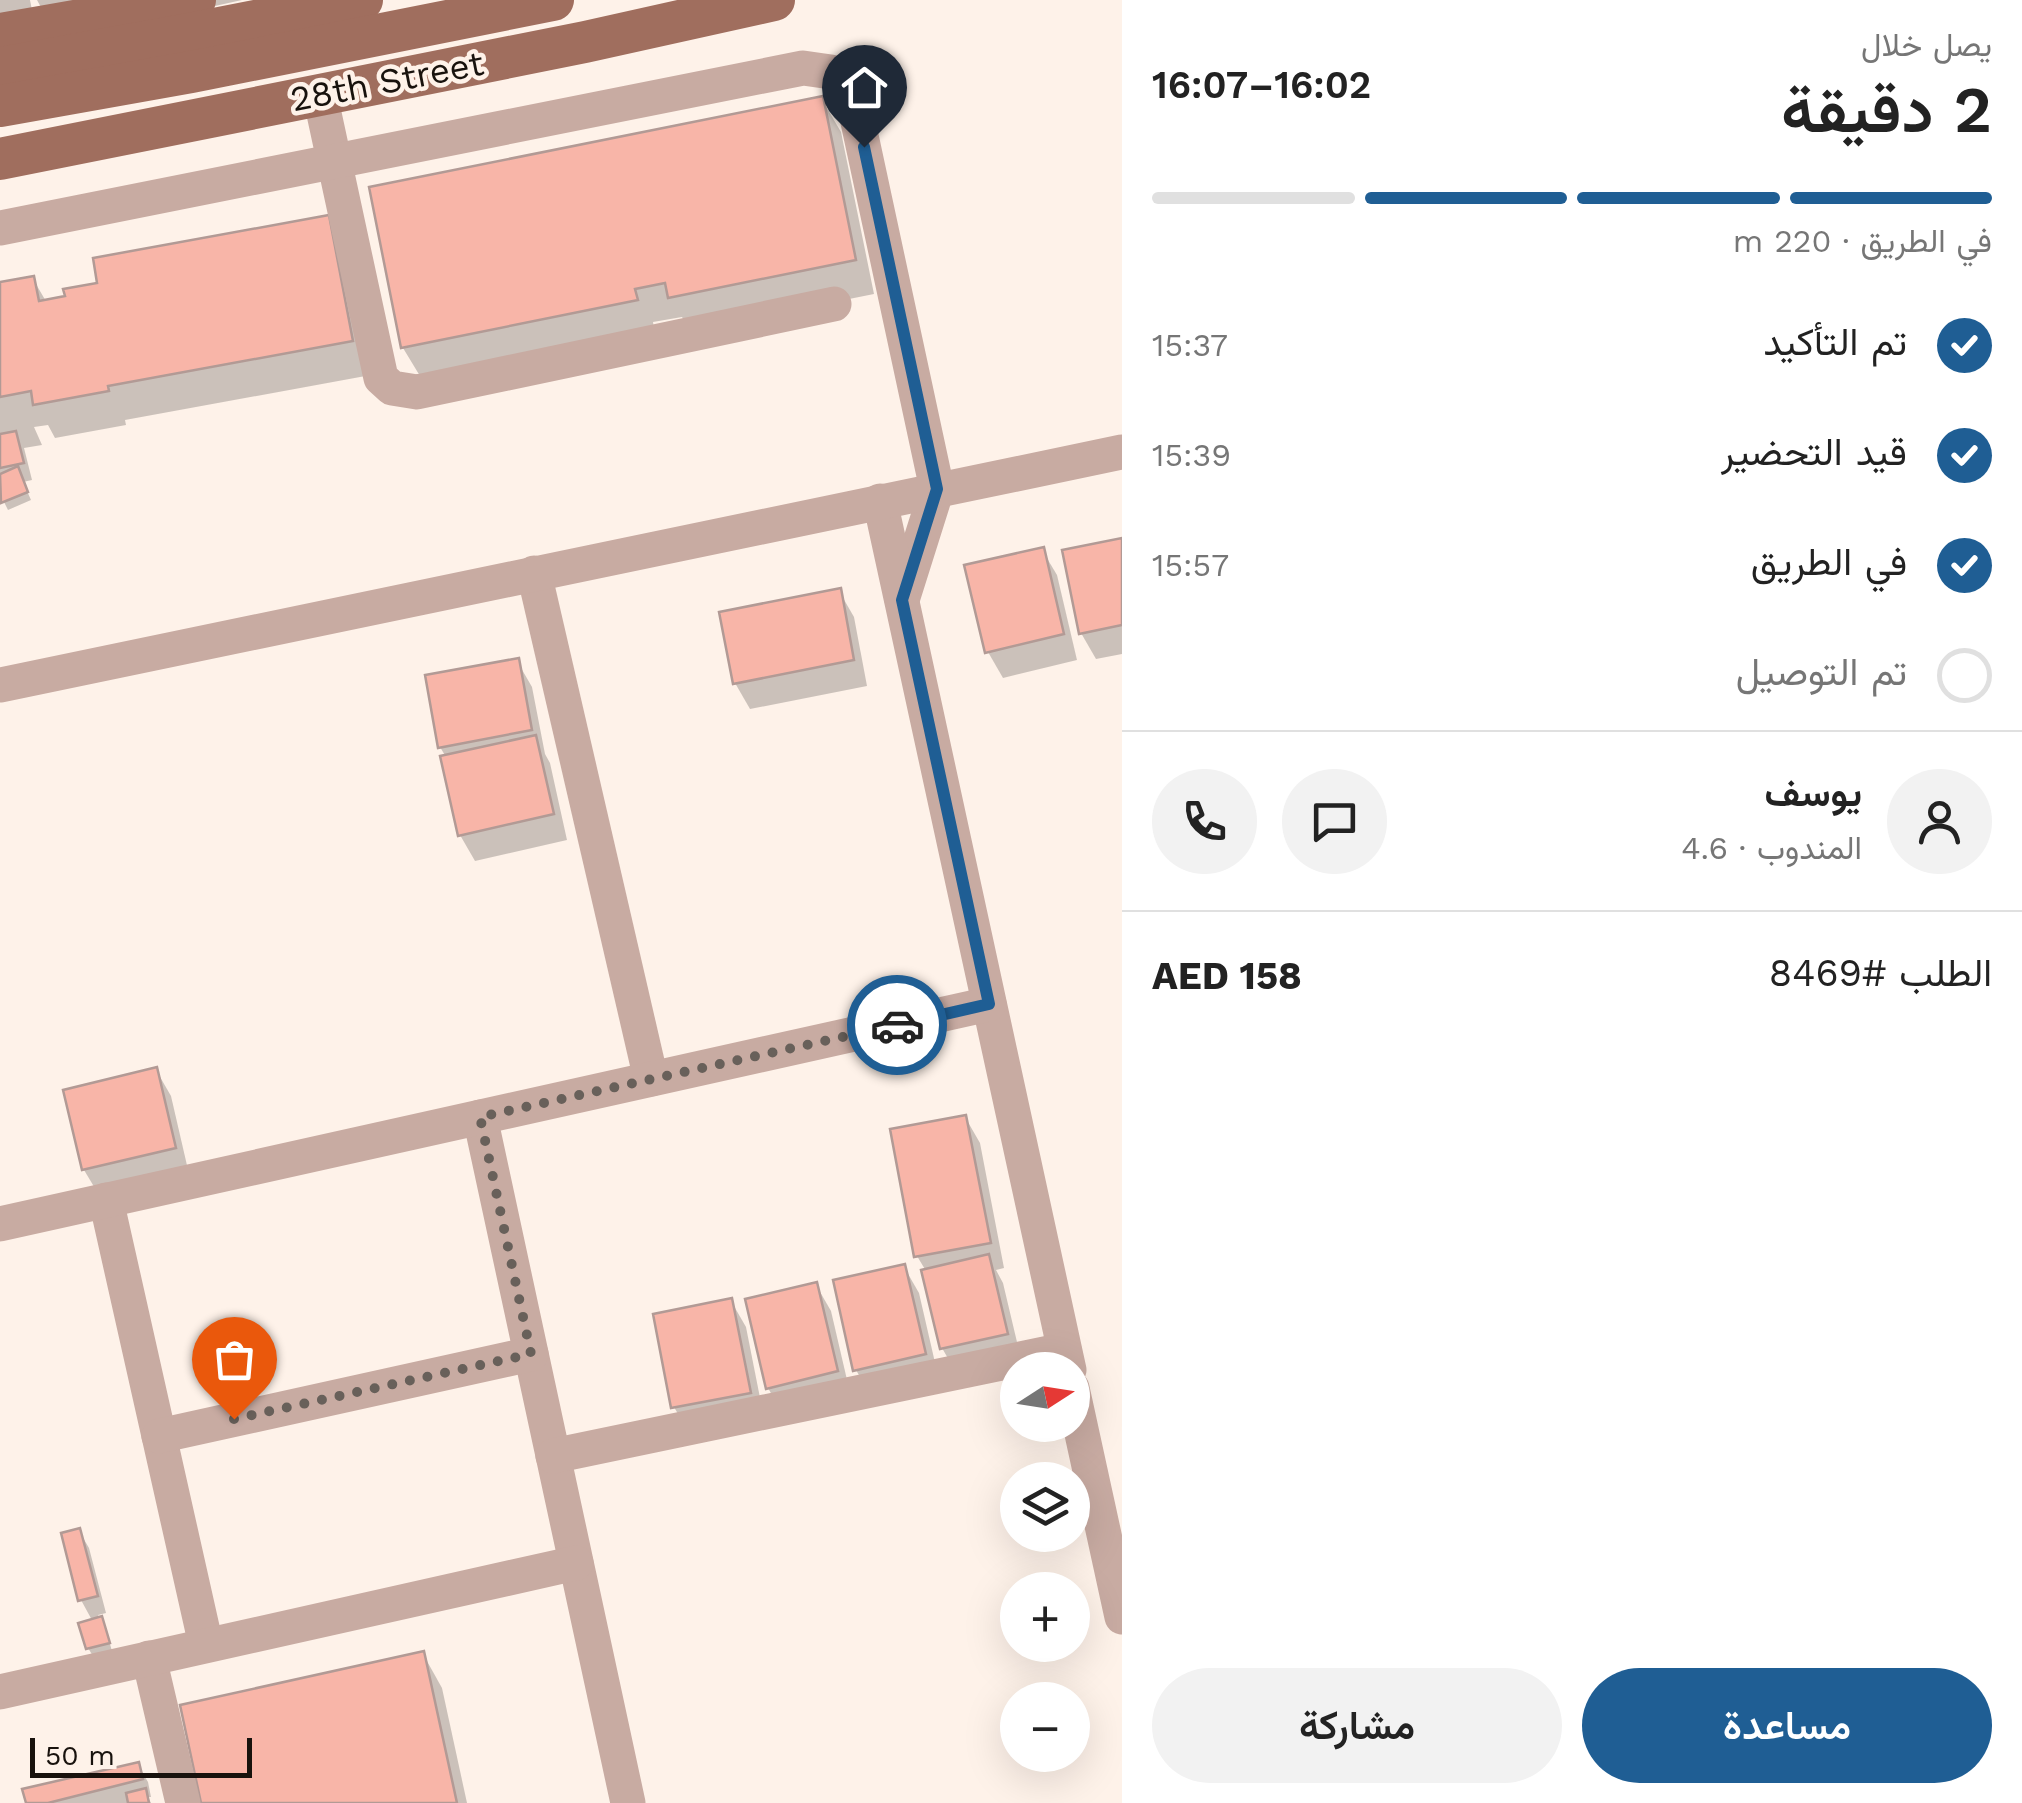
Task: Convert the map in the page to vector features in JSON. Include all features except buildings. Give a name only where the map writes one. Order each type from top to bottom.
[{"type":"main road","points":[[0,34],[195,0]]},
{"type":"main road","points":[[0,68],[362,0]]},
{"type":"main road","name":"28th Street","points":[[0,106],[209,69],[553,0]]},
{"type":"main road","name":"28th Street","points":[[0,159],[585,42],[774,0]]},
{"type":"street","points":[[0,228],[803,68],[831,72],[849,80],[937,489],[902,600]]},
{"type":"street","points":[[320,95],[381,378],[392,388],[417,392],[834,304]]},
{"type":"street","points":[[0,684],[1122,452]]},
{"type":"street","points":[[880,501],[1064,1352]]},
{"type":"street","points":[[534,573],[651,1079]]},
{"type":"street","points":[[0,1224],[989,1004]]},
{"type":"street","points":[[480,1117],[628,1803]]},
{"type":"street","points":[[106,1200],[206,1645]]},
{"type":"street","points":[[159,1436],[531,1354]]},
{"type":"street","points":[[552,1456],[1000,1372]]},
{"type":"street","points":[[1084,1442],[1122,1617]]},
{"type":"street","points":[[0,1692],[576,1563]]},
{"type":"street","points":[[149,1658],[183,1803]]},
{"type":"way so far","points":[[234,1419],[531,1354],[480,1117],[897,1025]]},
{"type":"route","points":[[864,147],[937,489],[902,600],[989,1004],[897,1025]]}]
